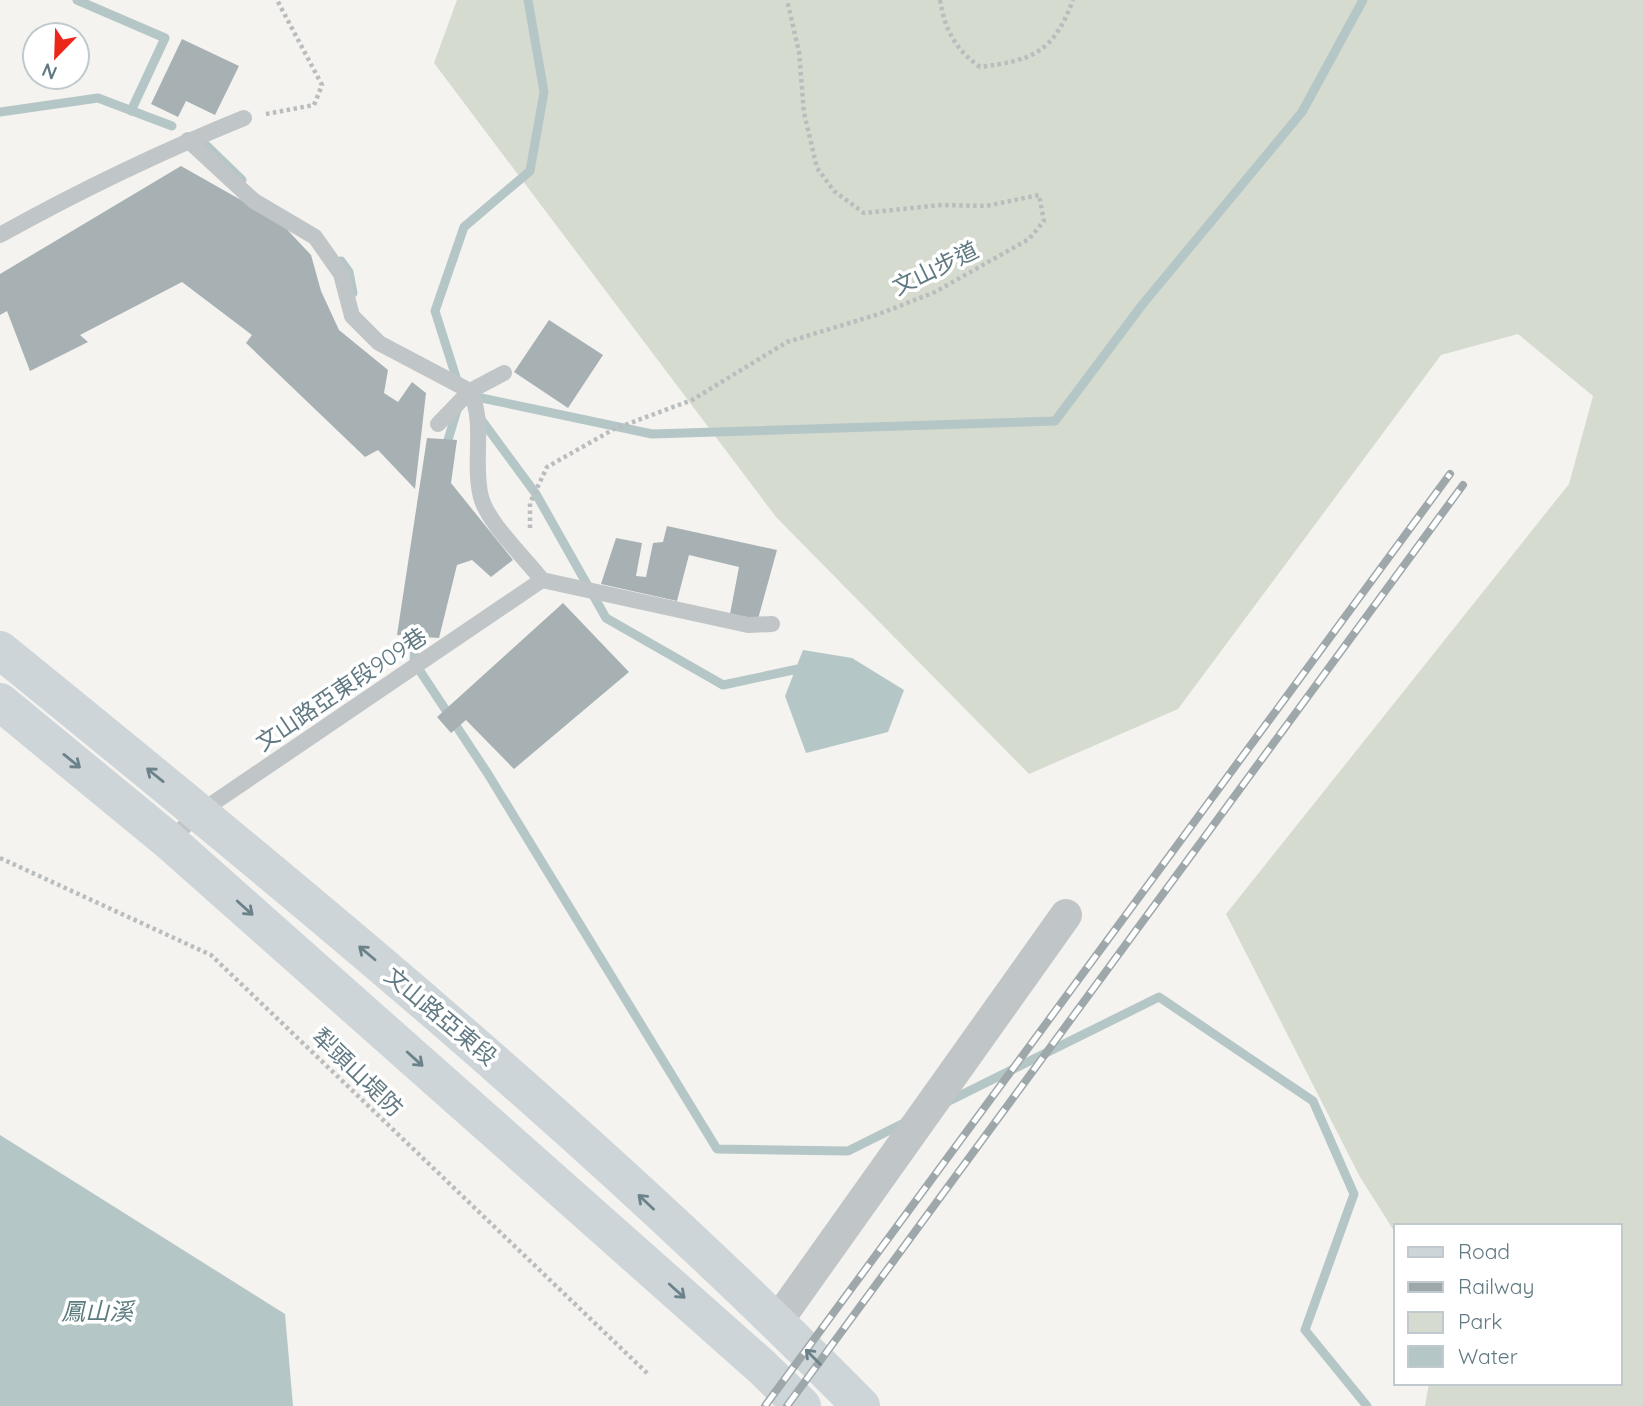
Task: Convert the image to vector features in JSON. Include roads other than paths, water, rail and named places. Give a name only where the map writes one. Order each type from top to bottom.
[{"type":"main road","name":"文山路亞東段","points":[[0,650],[200,812],[495,1062],[776,1323],[861,1406]]},
{"type":"main road","name":"文山路亞東段","points":[[0,702],[15,721],[169,841],[741,1348],[802,1406]]},
{"type":"street","points":[[776,1323],[1066,915]]},
{"type":"lane","points":[[0,235],[72,195],[188,140],[244,118]]},
{"type":"lane","points":[[188,140],[254,201],[315,237],[341,274],[352,316],[379,343],[470,391],[477,406],[477,462],[481,499],[542,580],[736,622],[772,624]]},
{"type":"lane","points":[[438,424],[470,391],[504,373]]},
{"type":"lane","name":"文山路亞東段909巷","points":[[169,841],[200,812],[542,580]]},
{"type":"water","points":[[803,650],[852,658],[904,690],[888,732],[806,753],[785,696]]},
{"type":"water","name":"鳳山溪","points":[[0,1135],[285,1314],[293,1406],[0,1406]]},
{"type":"waterway","points":[[77,0],[165,38],[131,111]]},
{"type":"waterway","points":[[456,377],[435,311],[464,227],[530,171],[544,92],[528,0]]},
{"type":"waterway","points":[[472,396],[652,434],[1055,421],[1142,305],[1302,112],[1363,0]]},
{"type":"waterway","points":[[0,112],[98,98],[172,126]]},
{"type":"waterway","points":[[206,145],[242,180]]},
{"type":"waterway","points":[[341,261],[349,272],[353,293]]},
{"type":"waterway","points":[[445,450],[457,410]]},
{"type":"waterway","points":[[480,418],[536,494],[606,618],[723,685],[804,670]]},
{"type":"waterway","points":[[416,625],[414,662],[488,774],[717,1149],[848,1151],[904,1123]]},
{"type":"waterway","points":[[945,1103],[1159,997],[1313,1101],[1354,1194],[1305,1330],[1367,1406]]},
{"type":"railway","points":[[765,1406],[1450,474]]},
{"type":"railway","points":[[787,1406],[1463,485]]}]
